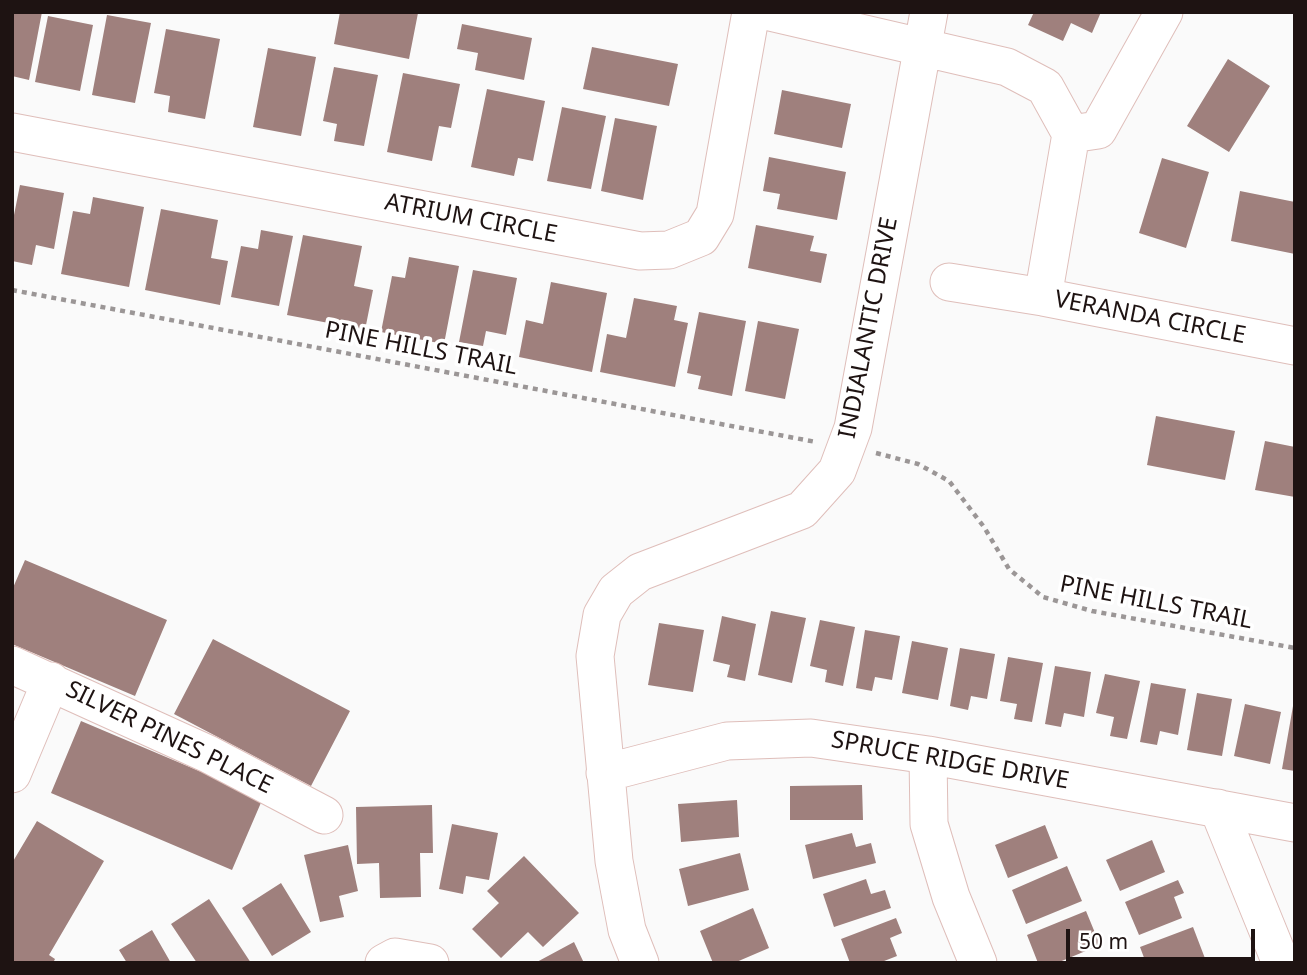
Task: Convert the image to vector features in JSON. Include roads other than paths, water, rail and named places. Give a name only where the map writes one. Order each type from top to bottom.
[{"type":"street","name":"ATRIUM CIRCLE","points":[[12,132],[640,251],[669,250],[701,237],[715,214],[751,12]]},
{"type":"street","points":[[770,12],[1007,67],[1045,88],[1071,134],[1098,130],[1164,12]]},
{"type":"street","name":"INDIALANTIC DRIVE","points":[[640,963],[626,930],[614,861],[595,656],[602,615],[615,591],[640,572],[802,510],[837,471],[853,428],[929,12]]},
{"type":"street","name":"VERANDA CIRCLE","points":[[1071,134],[1043,297],[1295,346]]},
{"type":"street","points":[[949,282],[1043,297]]},
{"type":"street","name":"SILVER PINES PLACE","points":[[12,665],[208,754],[324,815]]},
{"type":"street","points":[[12,774],[51,681]]},
{"type":"street","name":"SPRUCE RIDGE DRIVE","points":[[605,773],[727,741],[811,738],[928,755],[1295,823]]},
{"type":"street","points":[[928,755],[929,824],[951,897],[978,963]]},
{"type":"street","points":[[1218,808],[1281,963]]},
{"type":"street","points":[[384,963],[396,957],[430,963]]}]
